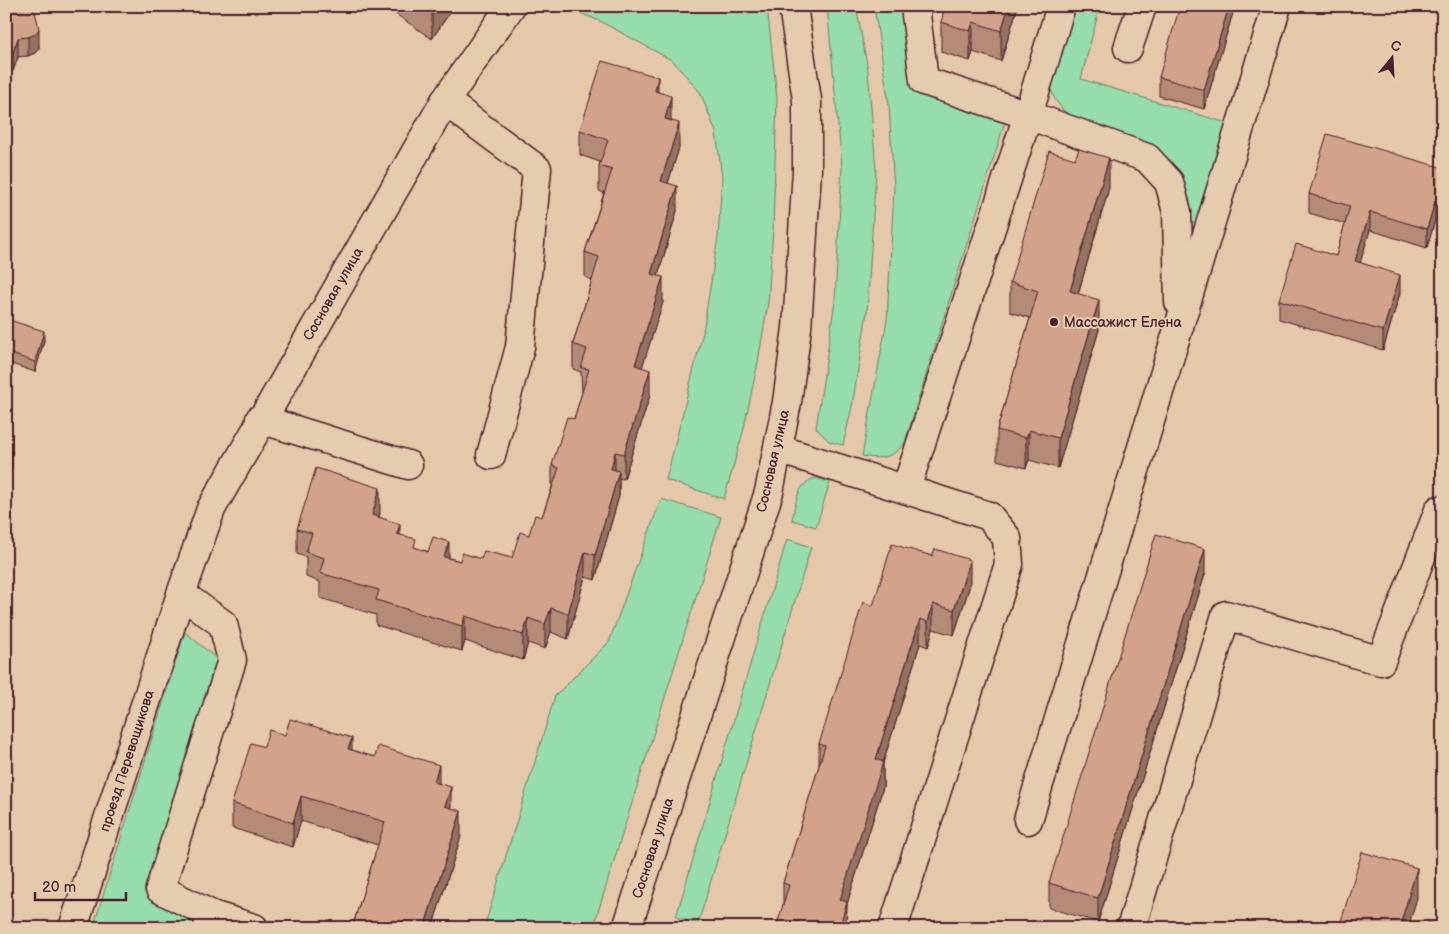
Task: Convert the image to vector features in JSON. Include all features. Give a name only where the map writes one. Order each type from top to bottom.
[{"type":"street","name":"Сосновая улица","points":[[181,594],[211,509],[260,419],[445,101],[511,6]]},
{"type":"street","name":"Сосновая улица","points":[[628,928],[769,492],[778,449],[797,328],[807,170],[807,100],[793,6]]},
{"type":"street","points":[[915,6],[924,81],[1028,115],[1147,158],[1169,182],[1177,212],[1180,322]]},
{"type":"street","points":[[906,489],[1028,115],[1061,6]]},
{"type":"street","points":[[1128,48],[1142,6]]},
{"type":"street","points":[[1028,820],[1277,6]]},
{"type":"street","points":[[445,101],[537,169],[520,347],[491,455]]},
{"type":"street","points":[[260,419],[408,464]]},
{"type":"street","points":[[778,449],[989,516],[1007,538],[1009,564],[893,928]]},
{"type":"street","points":[[1131,928],[1226,615],[1381,661],[1440,510]]},
{"type":"street","points":[[181,594],[223,624],[232,660],[160,889],[210,922],[254,928]]},
{"type":"street","name":"проезд Перевощикова","points":[[74,928],[181,594]]},
{"type":"green space","points":[[562,6],[767,6],[777,98],[773,229],[768,303],[743,432],[724,499],[666,480],[703,332],[718,237],[722,177],[716,132],[700,92],[673,61],[600,21]]},
{"type":"green space","points":[[827,6],[856,6],[868,70],[876,170],[867,312],[852,407],[843,445],[830,442],[816,428],[835,301],[842,167]]},
{"type":"green space","points":[[874,6],[905,6],[915,83],[1005,122],[905,442],[896,452],[881,458],[862,456],[887,320],[894,189],[889,105]]},
{"type":"green space","points":[[1075,6],[1100,6],[1081,79],[1227,123],[1189,262],[1186,202],[1064,111],[1053,95],[1051,88],[1054,72]]},
{"type":"green space","points":[[816,478],[830,482],[816,527],[792,520],[798,494],[805,484]]},
{"type":"green space","points":[[661,499],[721,517],[593,928],[484,928],[555,696],[609,642]]},
{"type":"green space","points":[[787,539],[811,547],[698,924],[676,917]]},
{"type":"green space","points":[[185,632],[218,660],[144,892],[196,921],[194,928],[93,928]]},
{"type":"building","points":[[6,6],[28,6],[35,11],[39,29],[35,34],[28,37],[18,38],[13,52],[6,50]]},
{"type":"building","points":[[945,6],[1009,6],[1001,31],[973,22],[970,31],[941,22]]},
{"type":"building","points":[[1180,6],[1229,6],[1204,90],[1159,77]]},
{"type":"building","points":[[602,61],[658,77],[655,91],[671,96],[665,119],[679,123],[661,181],[677,186],[651,274],[663,277],[635,365],[650,370],[624,454],[615,452],[611,469],[619,471],[595,555],[585,552],[568,614],[551,608],[545,624],[528,618],[523,635],[465,616],[462,626],[376,600],[379,590],[320,573],[324,558],[306,552],[312,533],[297,529],[316,468],[380,488],[372,515],[400,524],[397,534],[416,539],[414,547],[428,552],[433,537],[449,542],[444,557],[460,561],[462,553],[481,559],[484,551],[512,558],[520,532],[529,535],[535,515],[542,517],[559,468],[552,465],[567,417],[574,419],[589,369],[581,368],[587,349],[573,344],[599,257],[585,252],[612,170],[599,166],[608,140],[580,130]]},
{"type":"building","points":[[1327,134],[1443,168],[1443,203],[1435,201],[1427,229],[1370,212],[1355,261],[1400,275],[1383,331],[1279,300],[1296,244],[1336,256],[1350,206],[1309,194]]},
{"type":"building","points":[[1079,149],[1109,158],[1070,291],[1099,300],[1058,438],[1029,430],[1026,438],[997,430],[1038,291],[1010,282],[1049,151],[1075,159]]},
{"type":"building","points":[[6,319],[44,331],[35,362],[6,352]]},
{"type":"building","points":[[6,448],[12,450],[6,470]]},
{"type":"building","points":[[1156,534],[1205,549],[1098,898],[1049,883]]},
{"type":"building","points":[[892,544],[932,556],[935,549],[970,560],[954,610],[933,604],[928,622],[920,619],[876,759],[883,762],[840,900],[847,902],[839,928],[776,928],[789,885],[783,883],[825,746],[819,744],[863,602],[873,606]]},
{"type":"building","points":[[290,719],[352,738],[348,749],[375,757],[378,746],[439,765],[434,782],[451,787],[445,806],[461,811],[424,928],[352,928],[385,822],[301,796],[293,823],[232,803],[251,743],[264,747],[269,730],[285,735]]},
{"type":"building","points":[[1362,852],[1417,868],[1401,922],[1421,928],[1339,928]]},
{"type":"building","points":[[1428,922],[1443,927],[1443,928],[1427,928]]},
{"type":"place","name":"Массажист Елена","points":[[1054,322]]}]
